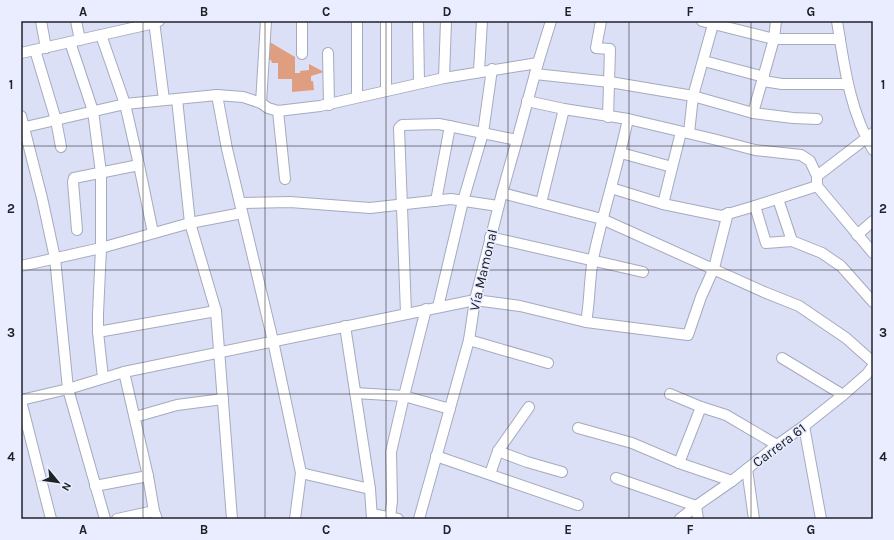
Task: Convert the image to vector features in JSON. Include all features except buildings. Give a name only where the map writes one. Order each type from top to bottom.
[{"type":"street","points":[[41,21],[46,48]]},
{"type":"street","points":[[76,21],[75,41],[93,111],[101,173],[101,248],[98,332],[103,378]]},
{"type":"street","points":[[115,21],[117,32]]},
{"type":"street","points":[[261,103],[266,21]]},
{"type":"street","points":[[302,21],[302,54]]},
{"type":"street","points":[[357,97],[358,21]]},
{"type":"street","points":[[386,21],[386,91]]},
{"type":"street","points":[[418,21],[419,83]]},
{"type":"street","points":[[444,78],[446,21]]},
{"type":"street","points":[[478,71],[482,21]]},
{"type":"street","name":"Vía Mamonal","points":[[419,519],[469,340],[475,300],[498,206],[551,21]]},
{"type":"street","points":[[601,21],[596,48],[610,49],[608,117]]},
{"type":"street","points":[[702,21],[714,22],[774,39],[840,39]]},
{"type":"street","points":[[753,113],[774,39],[776,21]]},
{"type":"street","points":[[837,21],[848,84],[855,107],[869,135],[873,150]]},
{"type":"street","points":[[21,53],[156,22],[164,100]]},
{"type":"street","points":[[663,204],[672,167],[685,132],[714,22]]},
{"type":"street","points":[[101,35],[125,104],[153,233]]},
{"type":"street","points":[[35,50],[56,120],[61,147]]},
{"type":"street","points":[[328,53],[329,104]]},
{"type":"street","points":[[704,61],[782,84],[848,84]]},
{"type":"street","points":[[23,127],[125,104],[217,95],[242,97],[261,103],[268,108],[278,110],[329,104],[478,71],[538,63]]},
{"type":"street","points":[[438,307],[463,201],[482,133],[492,69]]},
{"type":"street","points":[[535,74],[610,82],[694,96],[753,113],[793,118],[817,119]]},
{"type":"street","points":[[217,95],[227,149],[273,341],[301,473],[295,519]]},
{"type":"street","points":[[177,99],[190,223],[216,311],[232,519]]},
{"type":"street","points":[[527,101],[608,117],[628,119],[755,150],[801,155],[810,161],[817,181],[857,235],[873,253]]},
{"type":"street","points":[[540,203],[564,109]]},
{"type":"street","points":[[278,110],[285,179]]},
{"type":"street","points":[[21,116],[55,258],[68,389],[105,519]]},
{"type":"street","points":[[586,322],[593,261],[602,219],[621,153],[628,119]]},
{"type":"street","points":[[406,313],[399,128],[402,125],[439,124],[517,140]]},
{"type":"street","points":[[436,201],[450,126]]},
{"type":"street","points":[[611,188],[663,204],[721,216],[778,199],[817,181],[869,135]]},
{"type":"street","points":[[621,153],[672,167]]},
{"type":"street","points":[[76,230],[74,178],[139,165]]},
{"type":"street","points":[[502,194],[602,219],[714,268],[764,292],[799,306],[846,338],[873,362]]},
{"type":"street","points":[[778,199],[792,241]]},
{"type":"street","points":[[21,266],[101,248],[241,208],[290,202],[370,208],[451,200],[498,206]]},
{"type":"street","points":[[755,206],[766,243],[792,241],[822,253],[841,266],[873,302]]},
{"type":"street","points":[[51,519],[21,400],[68,389],[124,372],[475,300],[520,306],[586,322],[688,335],[701,297],[714,268],[728,214]]},
{"type":"street","points":[[857,235],[873,221]]},
{"type":"street","points":[[490,237],[643,272]]},
{"type":"street","points":[[345,326],[370,489],[372,517],[394,518],[390,452],[426,309]]},
{"type":"street","points":[[98,332],[216,311]]},
{"type":"street","points":[[469,340],[548,363]]},
{"type":"street","points":[[782,358],[843,395]]},
{"type":"street","name":"Carrera 61","points":[[680,519],[804,426],[843,395],[867,374],[873,366]]},
{"type":"street","points":[[117,519],[155,515],[135,416],[124,372]]},
{"type":"street","points":[[355,393],[404,396],[450,409]]},
{"type":"street","points":[[670,394],[701,407],[726,415],[777,445]]},
{"type":"street","points":[[135,416],[176,405],[223,399]]},
{"type":"street","points":[[490,474],[498,451],[529,407]]},
{"type":"street","points":[[679,463],[701,407]]},
{"type":"street","points":[[804,426],[821,519]]},
{"type":"street","points":[[578,428],[632,443],[679,463],[732,481]]},
{"type":"street","points":[[498,451],[527,462],[562,472]]},
{"type":"street","points":[[436,456],[578,504]]},
{"type":"street","points":[[747,469],[754,519]]},
{"type":"street","points":[[301,473],[370,489]]},
{"type":"street","points":[[95,486],[148,476]]},
{"type":"street","points":[[616,478],[696,506],[698,519]]},
{"type":"shaded area","points":[[263,38],[295,57],[295,73],[309,70],[309,64],[324,72],[311,76],[314,90],[292,92],[292,79],[278,79],[278,63],[272,63],[271,60],[269,60],[268,45]]}]
